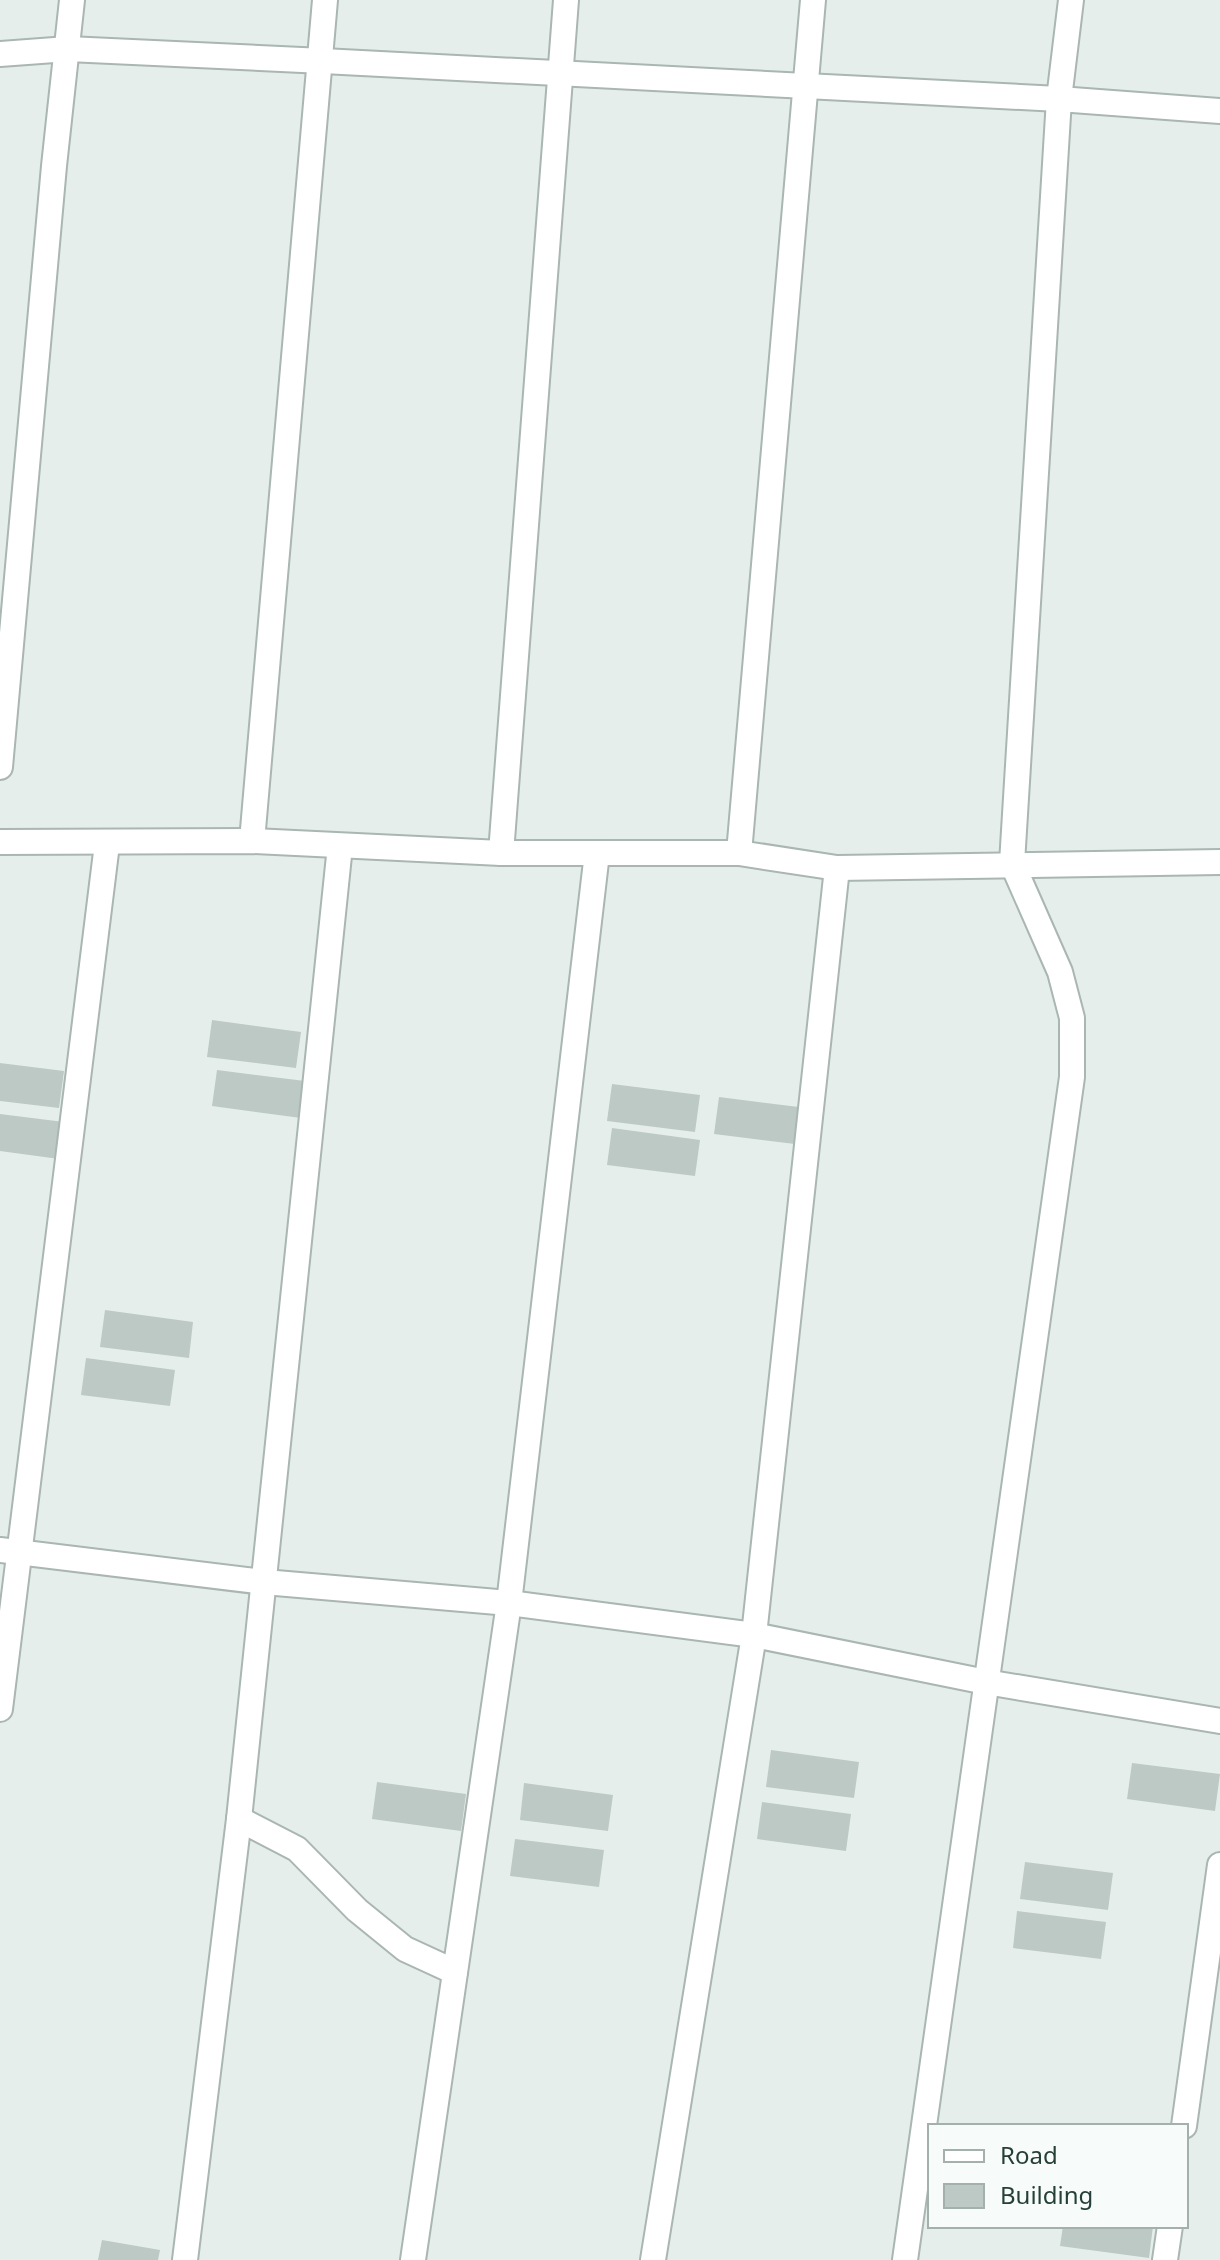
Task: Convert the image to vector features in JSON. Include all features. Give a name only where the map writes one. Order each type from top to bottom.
[{"type":"street","points":[[0,767],[54,166],[72,0]]},
{"type":"street","points":[[252,841],[323,61],[325,0]]},
{"type":"street","points":[[501,853],[566,0]]},
{"type":"street","points":[[739,853],[813,0]]},
{"type":"street","points":[[905,2260],[1072,1077],[1072,1018],[1060,972],[1012,863],[1059,99],[1071,0]]},
{"type":"street","points":[[0,54],[68,49],[1059,99],[1220,111]]},
{"type":"street","points":[[0,842],[107,844],[252,841],[501,853],[739,853],[837,868],[1220,862]]},
{"type":"street","points":[[0,1709],[10,1552],[107,844]]},
{"type":"street","points":[[185,2260],[239,1819],[340,846]]},
{"type":"street","points":[[413,2260],[509,1603],[597,853]]},
{"type":"street","points":[[653,2260],[754,1635],[837,868]]},
{"type":"street","points":[[10,1552],[264,1582],[509,1603],[754,1635],[986,1682],[1220,1721]]},
{"type":"street","points":[[239,1819],[297,1849],[357,1910],[405,1949],[455,1972]]},
{"type":"street","points":[[1184,2124],[1220,1865]]},
{"type":"street","points":[[1165,2260],[1170,2228]]},
{"type":"building","points":[[212,1020],[301,1032],[296,1068],[207,1057]]},
{"type":"building","points":[[0,1063],[64,1071],[59,1108],[0,1101]]},
{"type":"building","points":[[217,1070],[305,1081],[301,1118],[212,1106]]},
{"type":"building","points":[[612,1084],[700,1095],[695,1132],[607,1121]]},
{"type":"building","points":[[719,1097],[807,1108],[803,1145],[714,1134]]},
{"type":"building","points":[[0,1114],[64,1122],[59,1159],[0,1151]]},
{"type":"building","points":[[612,1128],[700,1140],[695,1176],[607,1165]]},
{"type":"building","points":[[105,1310],[193,1322],[189,1358],[100,1347]]},
{"type":"building","points":[[86,1358],[175,1370],[170,1406],[81,1395]]},
{"type":"building","points":[[771,1750],[859,1762],[854,1798],[766,1787]]},
{"type":"building","points":[[1132,1763],[1220,1774],[1215,1811],[1127,1799]]},
{"type":"building","points":[[377,1782],[466,1794],[461,1831],[372,1819]]},
{"type":"building","points":[[524,1783],[613,1795],[608,1831],[520,1820]]},
{"type":"building","points":[[762,1802],[851,1814],[846,1851],[757,1839]]},
{"type":"building","points":[[515,1839],[604,1850],[599,1887],[510,1876]]},
{"type":"building","points":[[1025,1862],[1113,1873],[1108,1910],[1020,1899]]},
{"type":"building","points":[[1017,1911],[1106,1922],[1101,1959],[1013,1948]]},
{"type":"building","points":[[1063,2228],[1153,2228],[1149,2258],[1060,2246]]},
{"type":"building","points":[[102,2240],[160,2250],[158,2260],[98,2260]]}]
